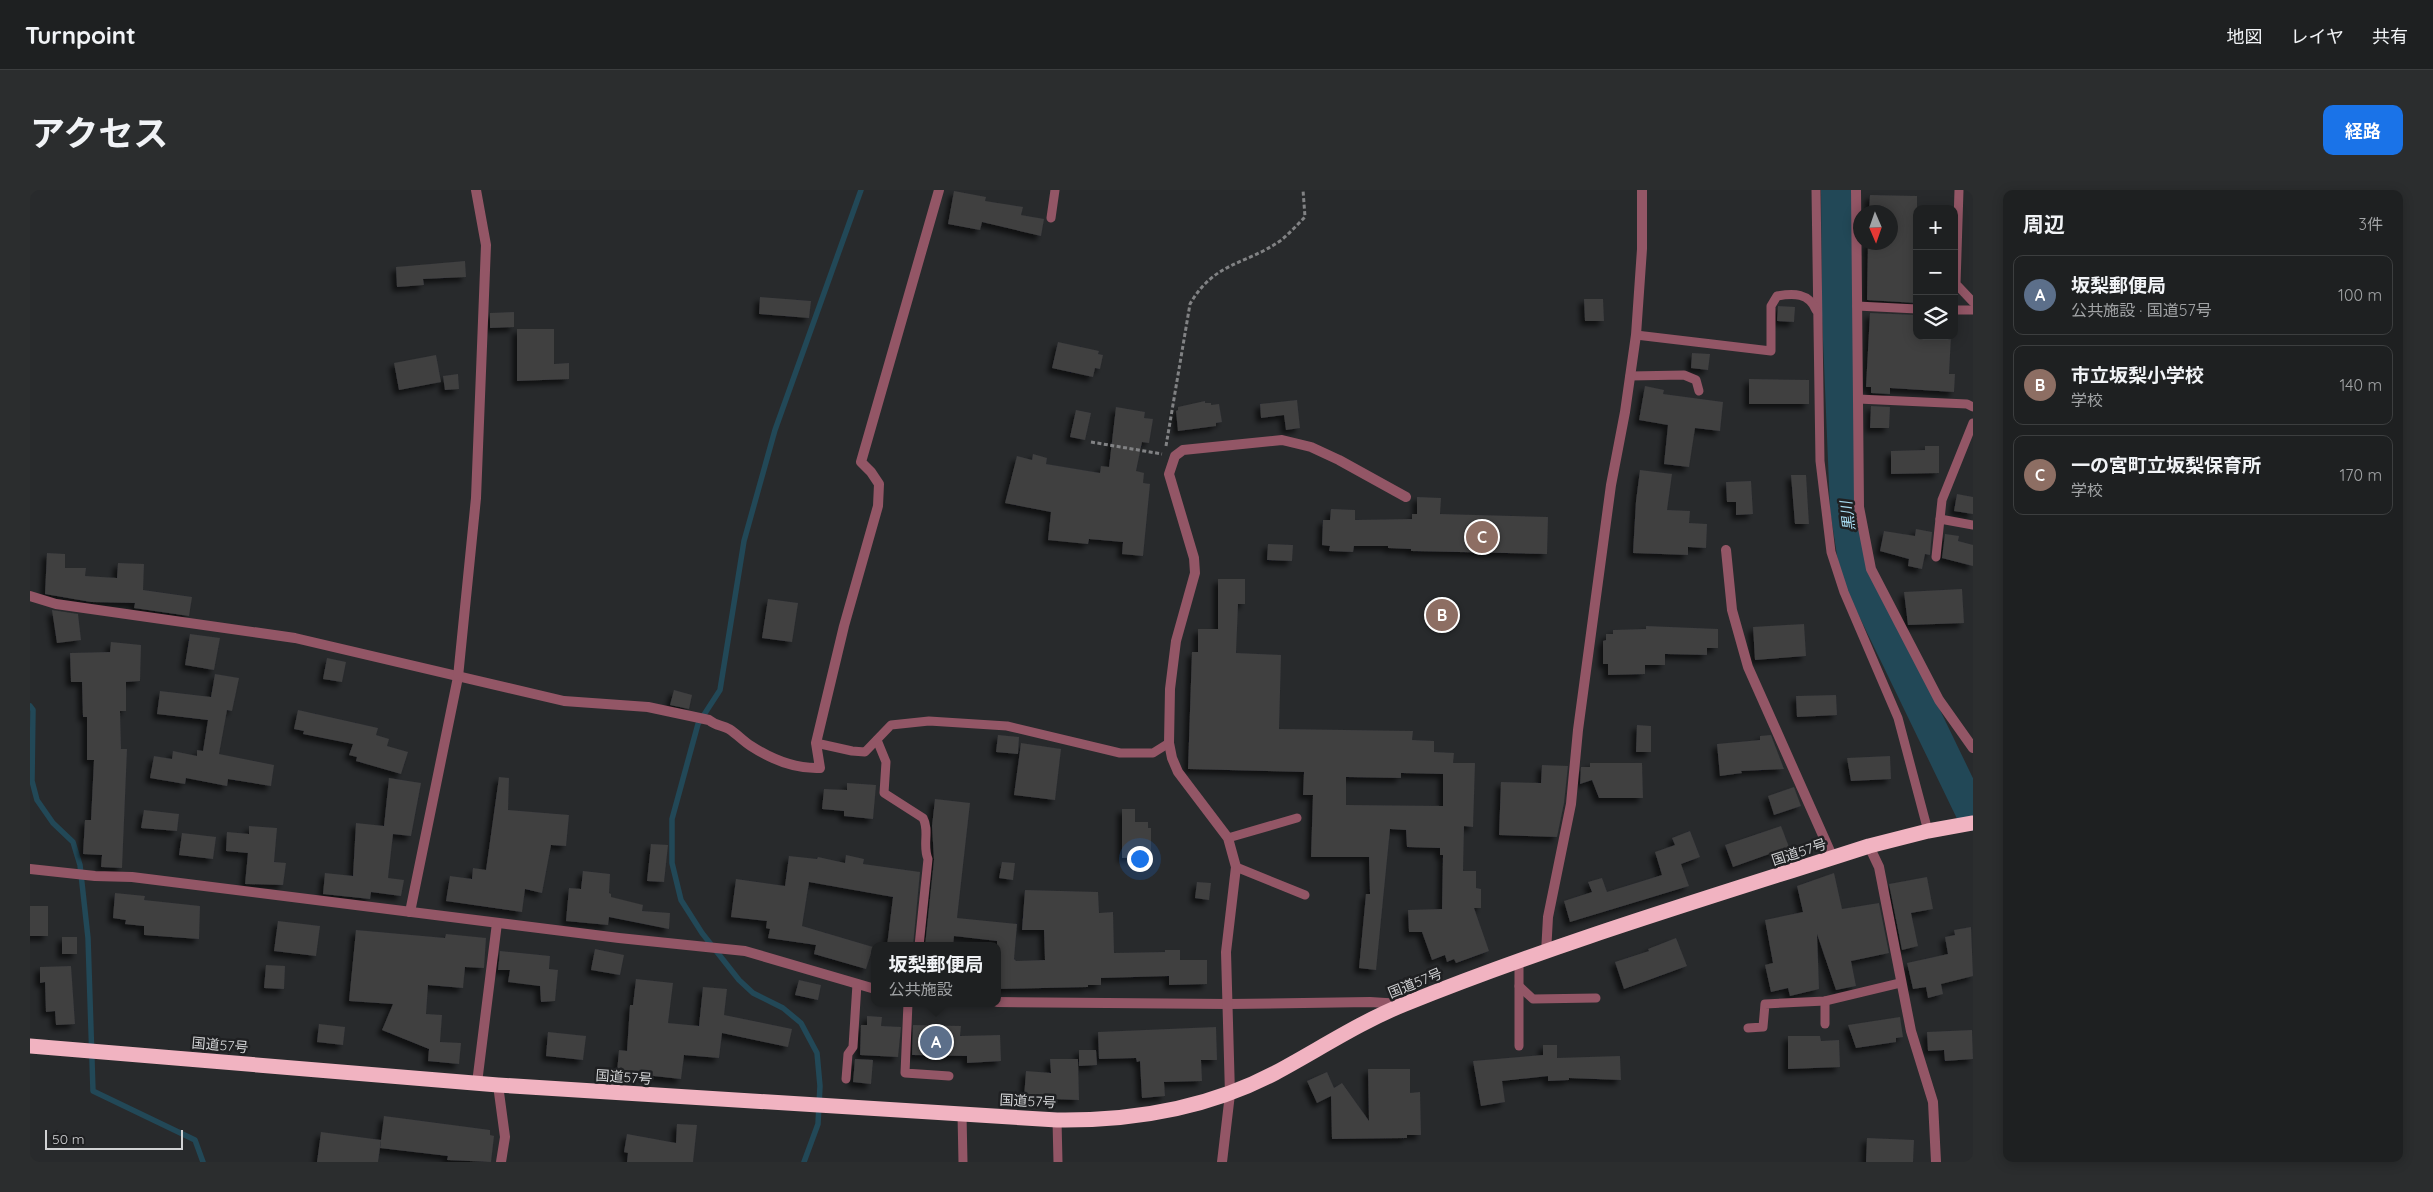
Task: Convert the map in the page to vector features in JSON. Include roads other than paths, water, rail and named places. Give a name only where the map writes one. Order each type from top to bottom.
[{"type":"highway","name":"国道57号","points":[[30,1046],[498,1085],[1057,1120],[1096,1120],[1158,1114],[1230,1094],[1273,1074],[1366,1022],[1404,1004],[1519,961],[1869,846],[1949,826],[1973,823]]},
{"type":"street","points":[[410,912],[458,677],[477,488],[486,245],[476,190]]},
{"type":"street","points":[[30,596],[56,604],[295,638],[564,701],[648,707],[709,720],[716,726],[727,727],[750,746],[770,758],[805,769],[820,768],[816,743],[844,626],[878,506],[878,484],[872,472],[861,462],[939,190]]},
{"type":"street","points":[[1546,953],[1548,917],[1571,804],[1578,730],[1611,484],[1636,334],[1642,249],[1642,190]]},
{"type":"street","points":[[1856,190],[1859,507],[1870,569],[1939,700],[1973,748]]},
{"type":"street","points":[[1222,1162],[1230,1094],[1228,1004],[1225,992],[1226,952],[1236,867],[1228,838],[1178,772],[1172,758],[1169,743],[1170,688],[1176,641],[1195,573],[1194,558],[1170,484],[1169,474],[1175,456],[1183,450],[1282,440],[1311,447],[1340,460],[1406,497]]},
{"type":"street","points":[[1726,550],[1732,610],[1748,666],[1833,858]]},
{"type":"street","points":[[1869,846],[1879,867],[1900,983],[1911,1031],[1933,1102],[1936,1162]]},
{"type":"street","points":[[30,869],[95,876],[132,877],[745,951],[871,988]]},
{"type":"street","points":[[477,1083],[498,922]]},
{"type":"street","points":[[1001,1002],[1228,1004],[1370,1002],[1404,1004]]},
{"type":"street","points":[[498,1085],[505,1137],[501,1162]]},
{"type":"lane","points":[[1051,218],[1055,190]]},
{"type":"lane","points":[[1816,190],[1820,461],[1831,552],[1844,592],[1898,718],[1928,831]]},
{"type":"lane","points":[[1959,190],[1956,284],[1973,302]]},
{"type":"lane","points":[[1636,334],[1771,351],[1770,306],[1777,296],[1797,294],[1807,298],[1813,302],[1819,315]]},
{"type":"lane","points":[[1857,306],[1913,308]]},
{"type":"lane","points":[[1958,310],[1973,310]]},
{"type":"lane","points":[[1630,376],[1684,375],[1696,380],[1699,391]]},
{"type":"lane","points":[[1858,399],[1967,404],[1973,407]]},
{"type":"lane","points":[[1936,557],[1942,500],[1973,423]]},
{"type":"lane","points":[[1940,519],[1973,525]]},
{"type":"lane","points":[[816,743],[864,752],[891,725],[929,721],[1007,726],[1120,753],[1153,753],[1169,743]]},
{"type":"lane","points":[[878,740],[886,762],[884,794],[923,818],[926,823],[924,850],[928,858],[919,942]]},
{"type":"lane","points":[[1228,838],[1297,818]]},
{"type":"lane","points":[[1236,867],[1306,895]]},
{"type":"lane","points":[[1518,1046],[1519,961]]},
{"type":"lane","points":[[1748,1028],[1763,1027],[1765,1004],[1825,1001],[1900,983]]},
{"type":"lane","points":[[846,1079],[848,1054],[853,1047],[857,984]]},
{"type":"lane","points":[[1519,986],[1533,999],[1596,998]]},
{"type":"lane","points":[[1825,1001],[1825,1024]]},
{"type":"lane","points":[[908,1007],[905,1073],[949,1076]]},
{"type":"lane","points":[[962,1114],[963,1162]]},
{"type":"lane","points":[[1057,1120],[1058,1162]]},
{"type":"waterway","points":[[804,1162],[818,1124],[820,1086],[817,1053],[801,1023],[783,1008],[753,993],[739,980],[702,933],[681,900],[672,863],[672,819],[698,724],[720,690],[744,541],[775,430],[861,190]]},
{"type":"waterway","name":"黒川","points":[[1837,190],[1838,315],[1846,509],[1856,573],[1973,815]]},
{"type":"waterway","points":[[30,706],[33,710],[32,781],[37,800],[53,823],[73,842],[80,865],[88,938],[93,1091],[195,1140],[203,1162]]},
{"type":"place","name":"一の宮町立坂梨保育所","points":[[1482,537]]},
{"type":"place","name":"市立坂梨小学校","points":[[1442,615]]},
{"type":"place","name":"坂梨郵便局","points":[[936,1042]]}]
